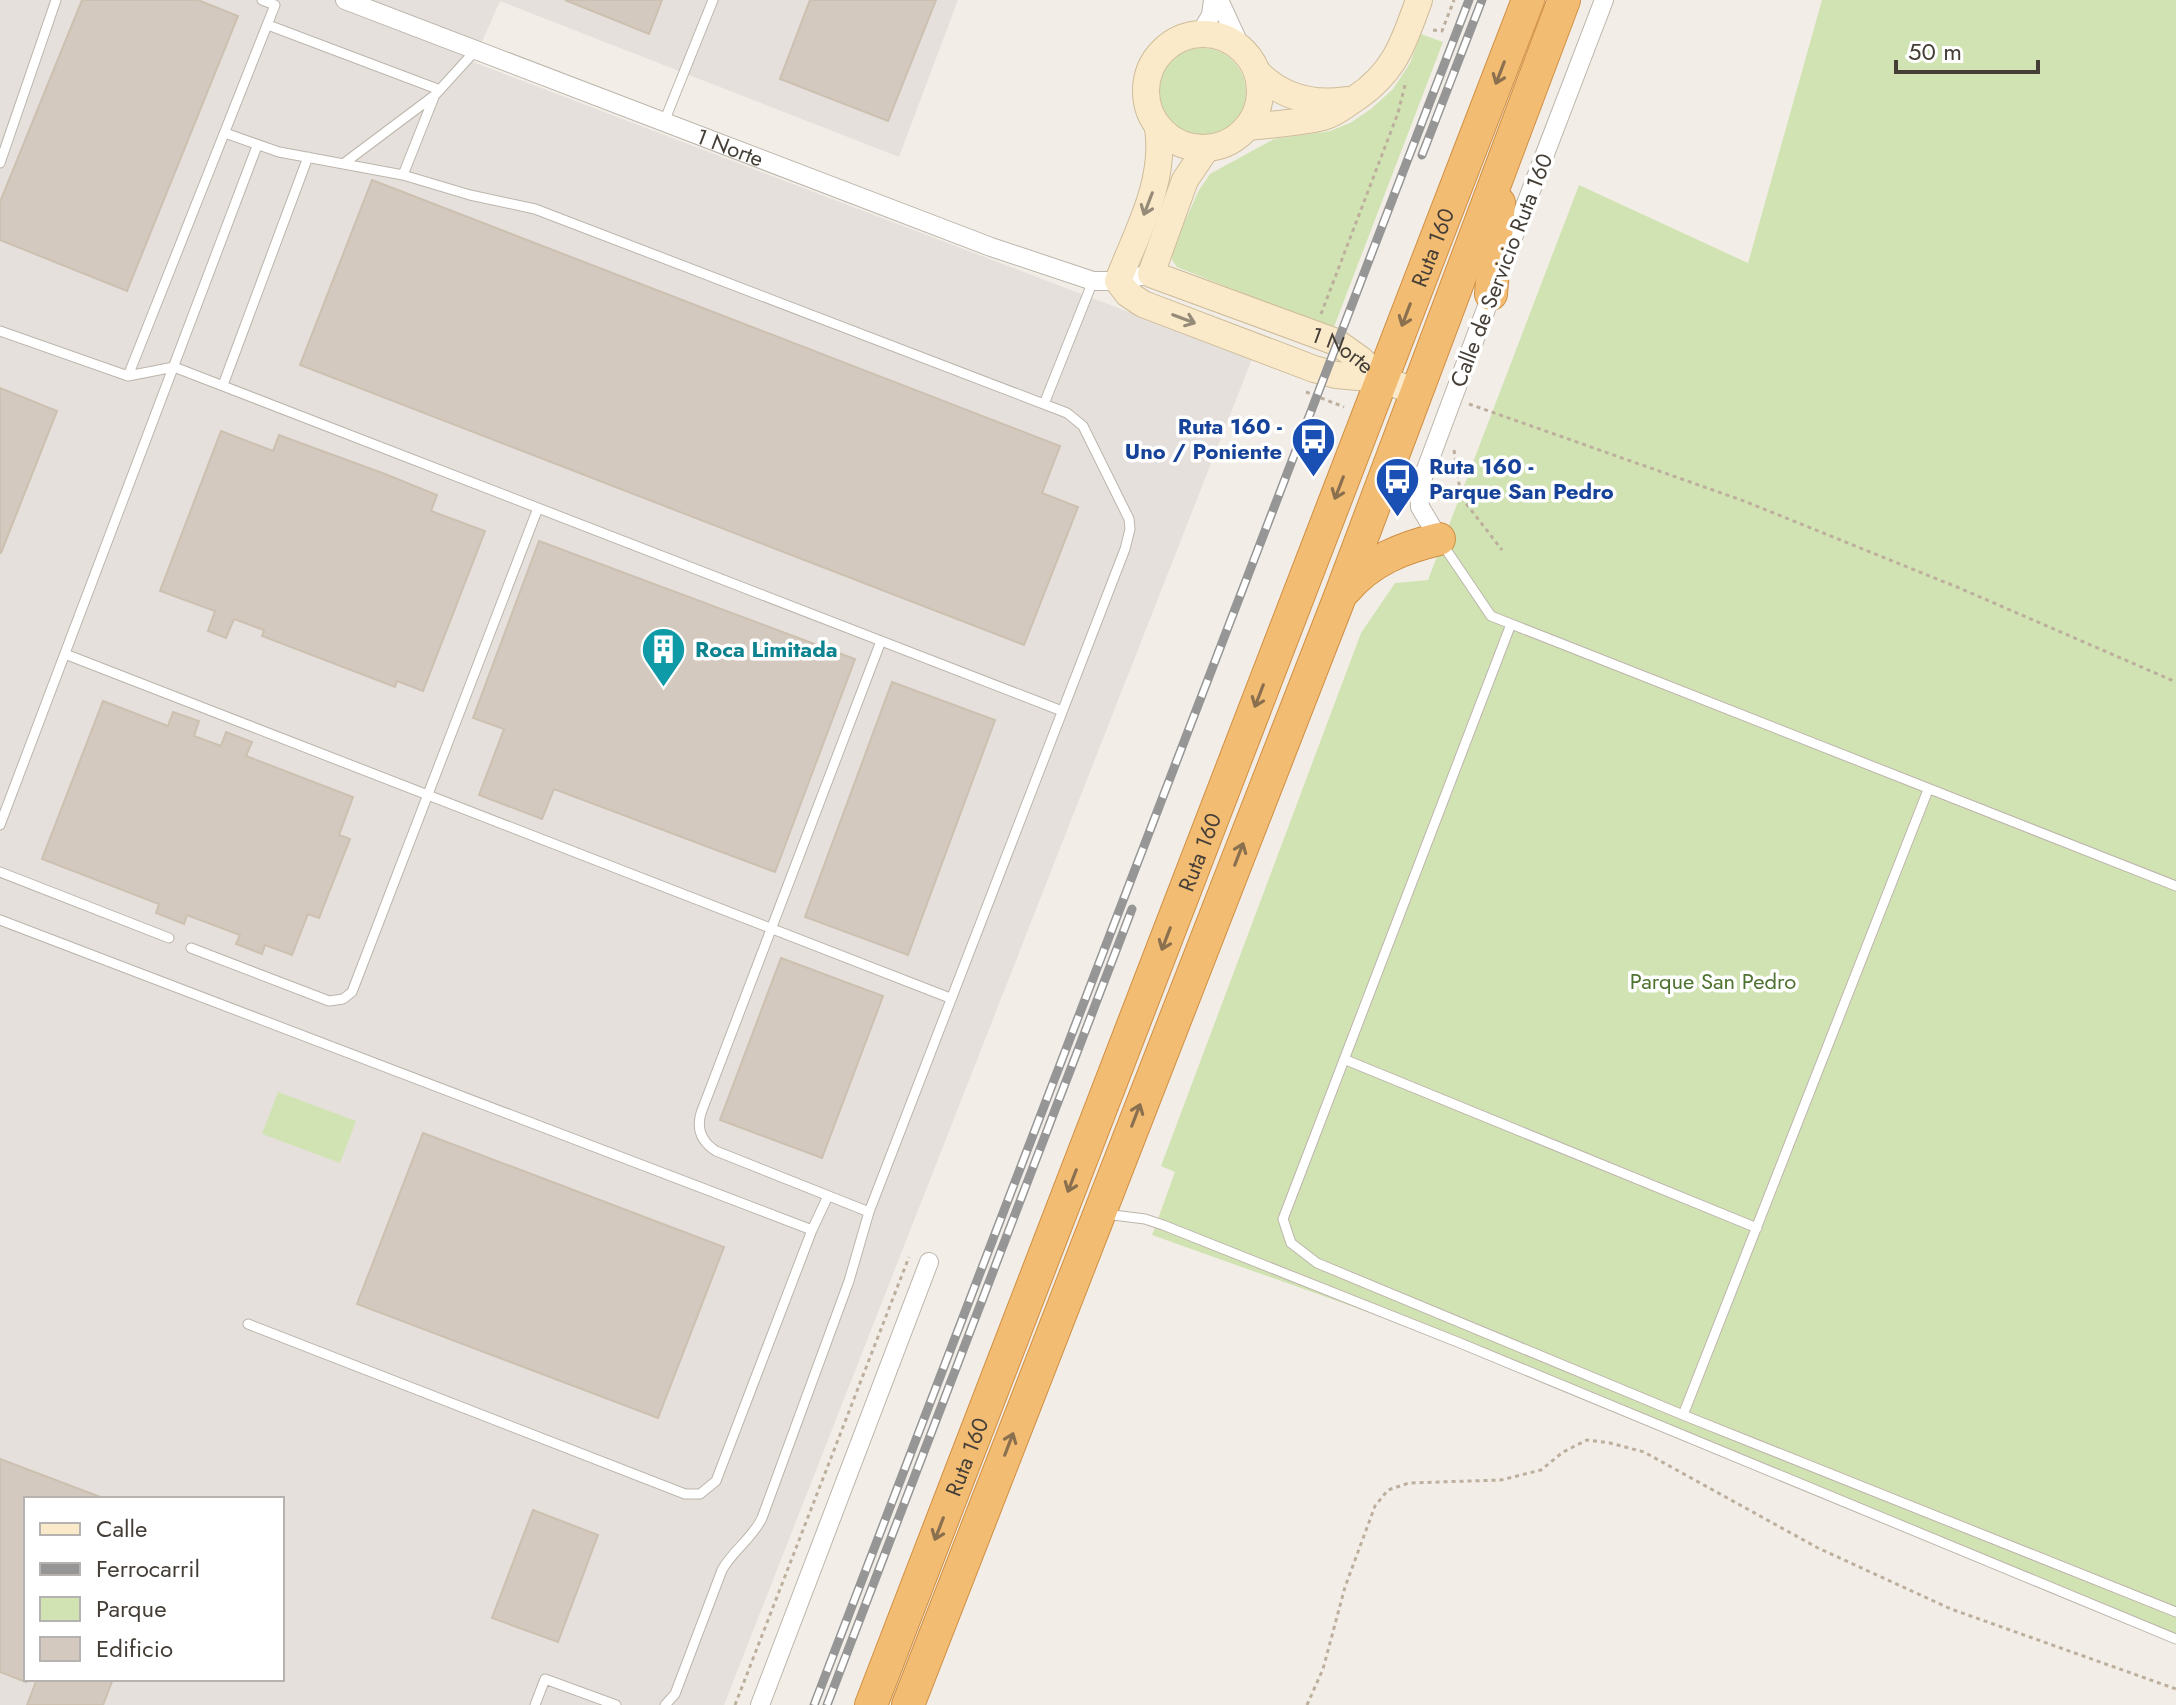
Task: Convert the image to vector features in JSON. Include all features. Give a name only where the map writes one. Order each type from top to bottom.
[{"type":"highway","name":"Ruta 160","points":[[871,1705],[1528,0]]},
{"type":"highway","name":"Ruta 160","points":[[908,1705],[1339,599],[1564,0]]},
{"type":"highway","points":[[1491,294],[1502,164]]},
{"type":"highway","points":[[1339,599],[1355,579],[1380,560],[1402,549],[1439,539]]},
{"type":"highway","points":[[917,1705],[925,1661]]},
{"type":"street","name":"1 Norte","points":[[345,0],[991,247],[1105,281],[1143,304],[1306,366],[1336,375],[1381,379],[1417,392]]},
{"type":"street","points":[[1200,34],[1216,0]]},
{"type":"street","points":[[1216,0],[1258,73],[1281,91],[1303,99],[1336,102],[1353,99]]},
{"type":"street","points":[[1248,127],[1320,118],[1339,111],[1382,78],[1398,55],[1419,0]]},
{"type":"street","name":"Calle de Servicio Ruta 160","points":[[1439,539],[1423,515],[1418,498],[1419,488],[1604,0]]},
{"type":"street","points":[[1105,281],[1158,173],[1158,128],[1145,93],[1150,68],[1156,57],[1175,40],[1200,34],[1222,37],[1241,48]]},
{"type":"street","points":[[1158,128],[1180,144],[1206,149],[1230,142],[1248,127],[1258,107],[1258,73]]},
{"type":"street","points":[[1105,281],[1151,274],[1185,180],[1206,149]]},
{"type":"street","name":"1 Norte","points":[[1151,274],[1347,348],[1381,379]]},
{"type":"street","points":[[760,1705],[929,1262]]},
{"type":"lane","points":[[0,163],[56,0]]},
{"type":"lane","points":[[128,376],[268,25],[275,5],[262,0]]},
{"type":"lane","points":[[664,122],[713,0]]},
{"type":"lane","points":[[268,25],[437,92]]},
{"type":"lane","points":[[343,164],[437,92],[476,50]]},
{"type":"lane","points":[[403,175],[437,92]]},
{"type":"lane","points":[[225,133],[257,146],[403,175],[470,195],[535,209],[1067,413],[1083,426],[1126,510],[1130,529],[1125,549],[869,1212],[849,1281],[762,1518],[755,1532],[729,1557],[722,1570],[675,1694],[665,1705]]},
{"type":"lane","points":[[0,825],[257,146]]},
{"type":"lane","points":[[223,385],[308,157]]},
{"type":"lane","points":[[1044,404],[1105,281]]},
{"type":"lane","points":[[0,331],[128,376],[174,367],[1062,711]]},
{"type":"lane","points":[[191,948],[329,1001],[348,997],[355,987],[538,508]]},
{"type":"lane","points":[[1439,539],[1491,616],[2176,886]]},
{"type":"lane","points":[[1511,624],[1283,1219],[1291,1243],[1317,1263],[1683,1415],[2176,1612]]},
{"type":"lane","points":[[869,1212],[716,1151],[709,1147],[700,1133],[701,1113],[881,641]]},
{"type":"lane","points":[[65,654],[950,998]]},
{"type":"lane","points":[[1683,1415],[1928,790]]},
{"type":"lane","points":[[0,872],[169,938]]},
{"type":"lane","points":[[0,920],[812,1230]]},
{"type":"lane","points":[[1346,1060],[1757,1228]]},
{"type":"lane","points":[[248,1324],[685,1494],[700,1494],[716,1481],[812,1230],[828,1196]]},
{"type":"lane","points":[[1098,1214],[1145,1219],[1178,1231],[1460,1343],[2176,1639]]},
{"type":"lane","points":[[535,1705],[545,1679],[616,1705]]},
{"type":"path","points":[[1314,333],[1403,99],[1406,34],[1442,31],[1454,0]]},
{"type":"path","points":[[1453,396],[1744,501],[1957,587],[2176,682]]},
{"type":"path","points":[[1436,442],[1454,450],[1461,497],[1502,550]]},
{"type":"path","points":[[735,1705],[909,1257]]},
{"type":"path","points":[[1307,1705],[1323,1669],[1345,1587],[1375,1506],[1388,1490],[1409,1483],[1501,1480],[1541,1470],[1563,1452],[1587,1440],[1644,1452],[1818,1548],[1951,1609],[2176,1689]]},
{"type":"shaded area","points":[[0,0],[958,0],[899,157],[500,1],[473,62],[1252,359],[724,1705],[0,1705]]},
{"type":"green space","name":"Parque San Pedro","points":[[1822,0],[2176,0],[2176,1636],[1407,1326],[1152,1235],[1175,1172],[1161,1166],[1361,633],[1395,583],[1428,580],[1579,185],[1748,263]]},
{"type":"green space","points":[[1421,34],[1443,42],[1334,327],[1327,327],[1177,267],[1171,252],[1199,190],[1210,174],[1274,139],[1330,131],[1350,123],[1393,89],[1410,63]]},
{"type":"green space","points":[[1202,48],[1219,52],[1233,61],[1242,75],[1246,92],[1242,109],[1233,123],[1219,132],[1202,136],[1185,132],[1171,123],[1162,109],[1158,92],[1162,75],[1171,61],[1185,52]]},
{"type":"green space","points":[[278,1092],[356,1121],[340,1163],[262,1134]]},
{"type":"building","points":[[82,0],[198,0],[238,16],[127,291],[0,240],[0,202]]},
{"type":"building","points":[[565,0],[662,0],[649,34]]},
{"type":"building","points":[[810,0],[936,0],[888,121],[780,79]]},
{"type":"building","points":[[372,180],[1060,446],[1042,493],[1078,507],[1024,645],[300,365]]},
{"type":"building","points":[[0,388],[57,411],[1,553],[0,553]]},
{"type":"building","points":[[221,431],[273,451],[279,435],[385,474],[437,495],[431,511],[485,531],[423,691],[397,681],[395,687],[262,636],[264,630],[234,619],[226,638],[208,631],[215,611],[160,591]]},
{"type":"building","name":"Roca Limitada","points":[[539,541],[855,659],[775,872],[554,789],[542,819],[479,795],[504,729],[473,718]]},
{"type":"building","points":[[892,682],[995,720],[908,955],[805,917]]},
{"type":"building","points":[[103,701],[168,726],[173,712],[199,721],[194,736],[221,746],[226,732],[252,742],[246,756],[353,797],[339,835],[350,839],[319,918],[308,914],[292,955],[265,945],[262,954],[236,944],[240,935],[187,915],[184,924],[156,913],[159,904],[42,859]]},
{"type":"building","points":[[781,958],[883,996],[822,1158],[720,1120]]},
{"type":"building","points":[[423,1133],[724,1247],[658,1418],[357,1304]]},
{"type":"building","points":[[0,1459],[100,1497],[24,1497],[26,1682],[0,1672]]},
{"type":"building","points":[[533,1510],[598,1535],[558,1642],[492,1618]]},
{"type":"building","points":[[36,1681],[112,1681],[103,1705],[27,1705]]},
{"type":"railway","points":[[814,1705],[1469,0]]},
{"type":"railway","points":[[1422,155],[1482,0]]},
{"type":"railway","points":[[827,1705],[1132,909]]},
{"type":"place","name":"Ruta 160 - Uno / Poniente","points":[[1313,478]]},
{"type":"place","name":"Ruta 160 - Parque San Pedro","points":[[1398,518]]},
{"type":"place","name":"Roca Limitada","points":[[664,688]]}]
